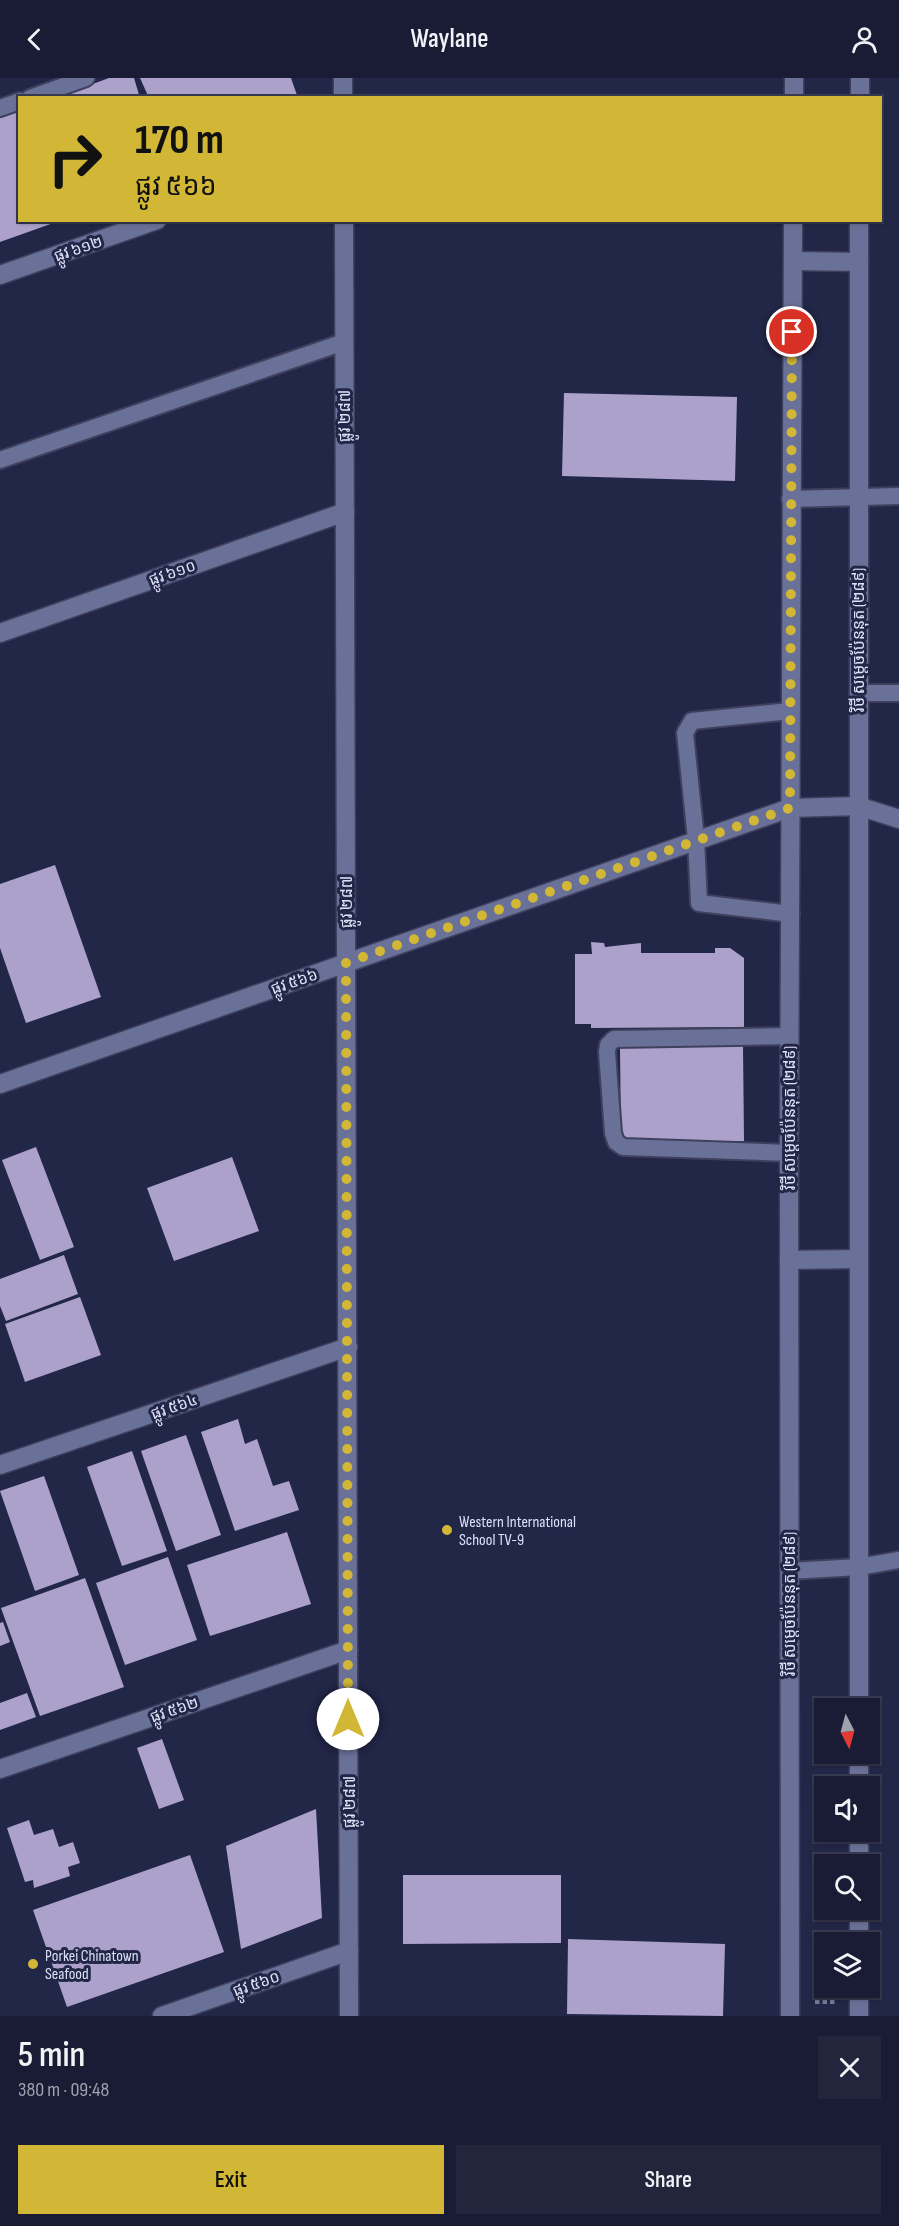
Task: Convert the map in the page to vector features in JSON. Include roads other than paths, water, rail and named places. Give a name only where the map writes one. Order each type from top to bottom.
[{"type":"street","points":[[343,78],[343,96]]},
{"type":"street","points":[[794,78],[794,96]]},
{"type":"street","points":[[860,78],[860,96]]},
{"type":"street","name":"ផ្លូវ ៦១២","points":[[0,275],[151,222]]},
{"type":"street","name":"ផ្លូវ ២៨៧","points":[[344,222],[349,2016]]},
{"type":"street","name":"វិថី សម្តេចប៉ែននុត (២៨៩)","points":[[790,2009],[789,1036],[793,222]]},
{"type":"street","name":"វិថី សម្តេចប៉ែននុត (២៨៩)","points":[[859,222],[859,1698]]},
{"type":"street","points":[[793,261],[859,262]]},
{"type":"street","name":"ផ្លូវ ៦១០","points":[[0,633],[345,512]]},
{"type":"street","name":"ផ្លូវ ៥៦៦","points":[[0,1084],[790,808],[858,806],[899,819]]},
{"type":"street","points":[[789,1260],[858,1259]]},
{"type":"street","name":"ផ្លូវ ៥៦៤","points":[[0,1465],[348,1347]]},
{"type":"street","name":"ផ្លូវ ៥៦២","points":[[0,1768],[348,1650]]},
{"type":"street","name":"ផ្លូវ ៥៦០","points":[[162,2016],[349,1951]]},
{"type":"lane","points":[[36,96],[86,78]]},
{"type":"lane","points":[[0,108],[18,102]]},
{"type":"lane","points":[[0,460],[344,342]]},
{"type":"lane","points":[[790,499],[899,496]]},
{"type":"lane","points":[[858,693],[899,693]]},
{"type":"lane","points":[[790,711],[692,721],[685,734],[696,839],[699,903],[790,914]]},
{"type":"lane","points":[[789,1036],[614,1039],[608,1045],[607,1052],[613,1133],[616,1142],[623,1147],[789,1153]]},
{"type":"lane","points":[[789,1571],[859,1567],[899,1560]]},
{"type":"place","name":"Western International School TV-9","points":[[447,1530]]},
{"type":"place","name":"Porkei Chinatown Seafood","points":[[33,1964]]}]
